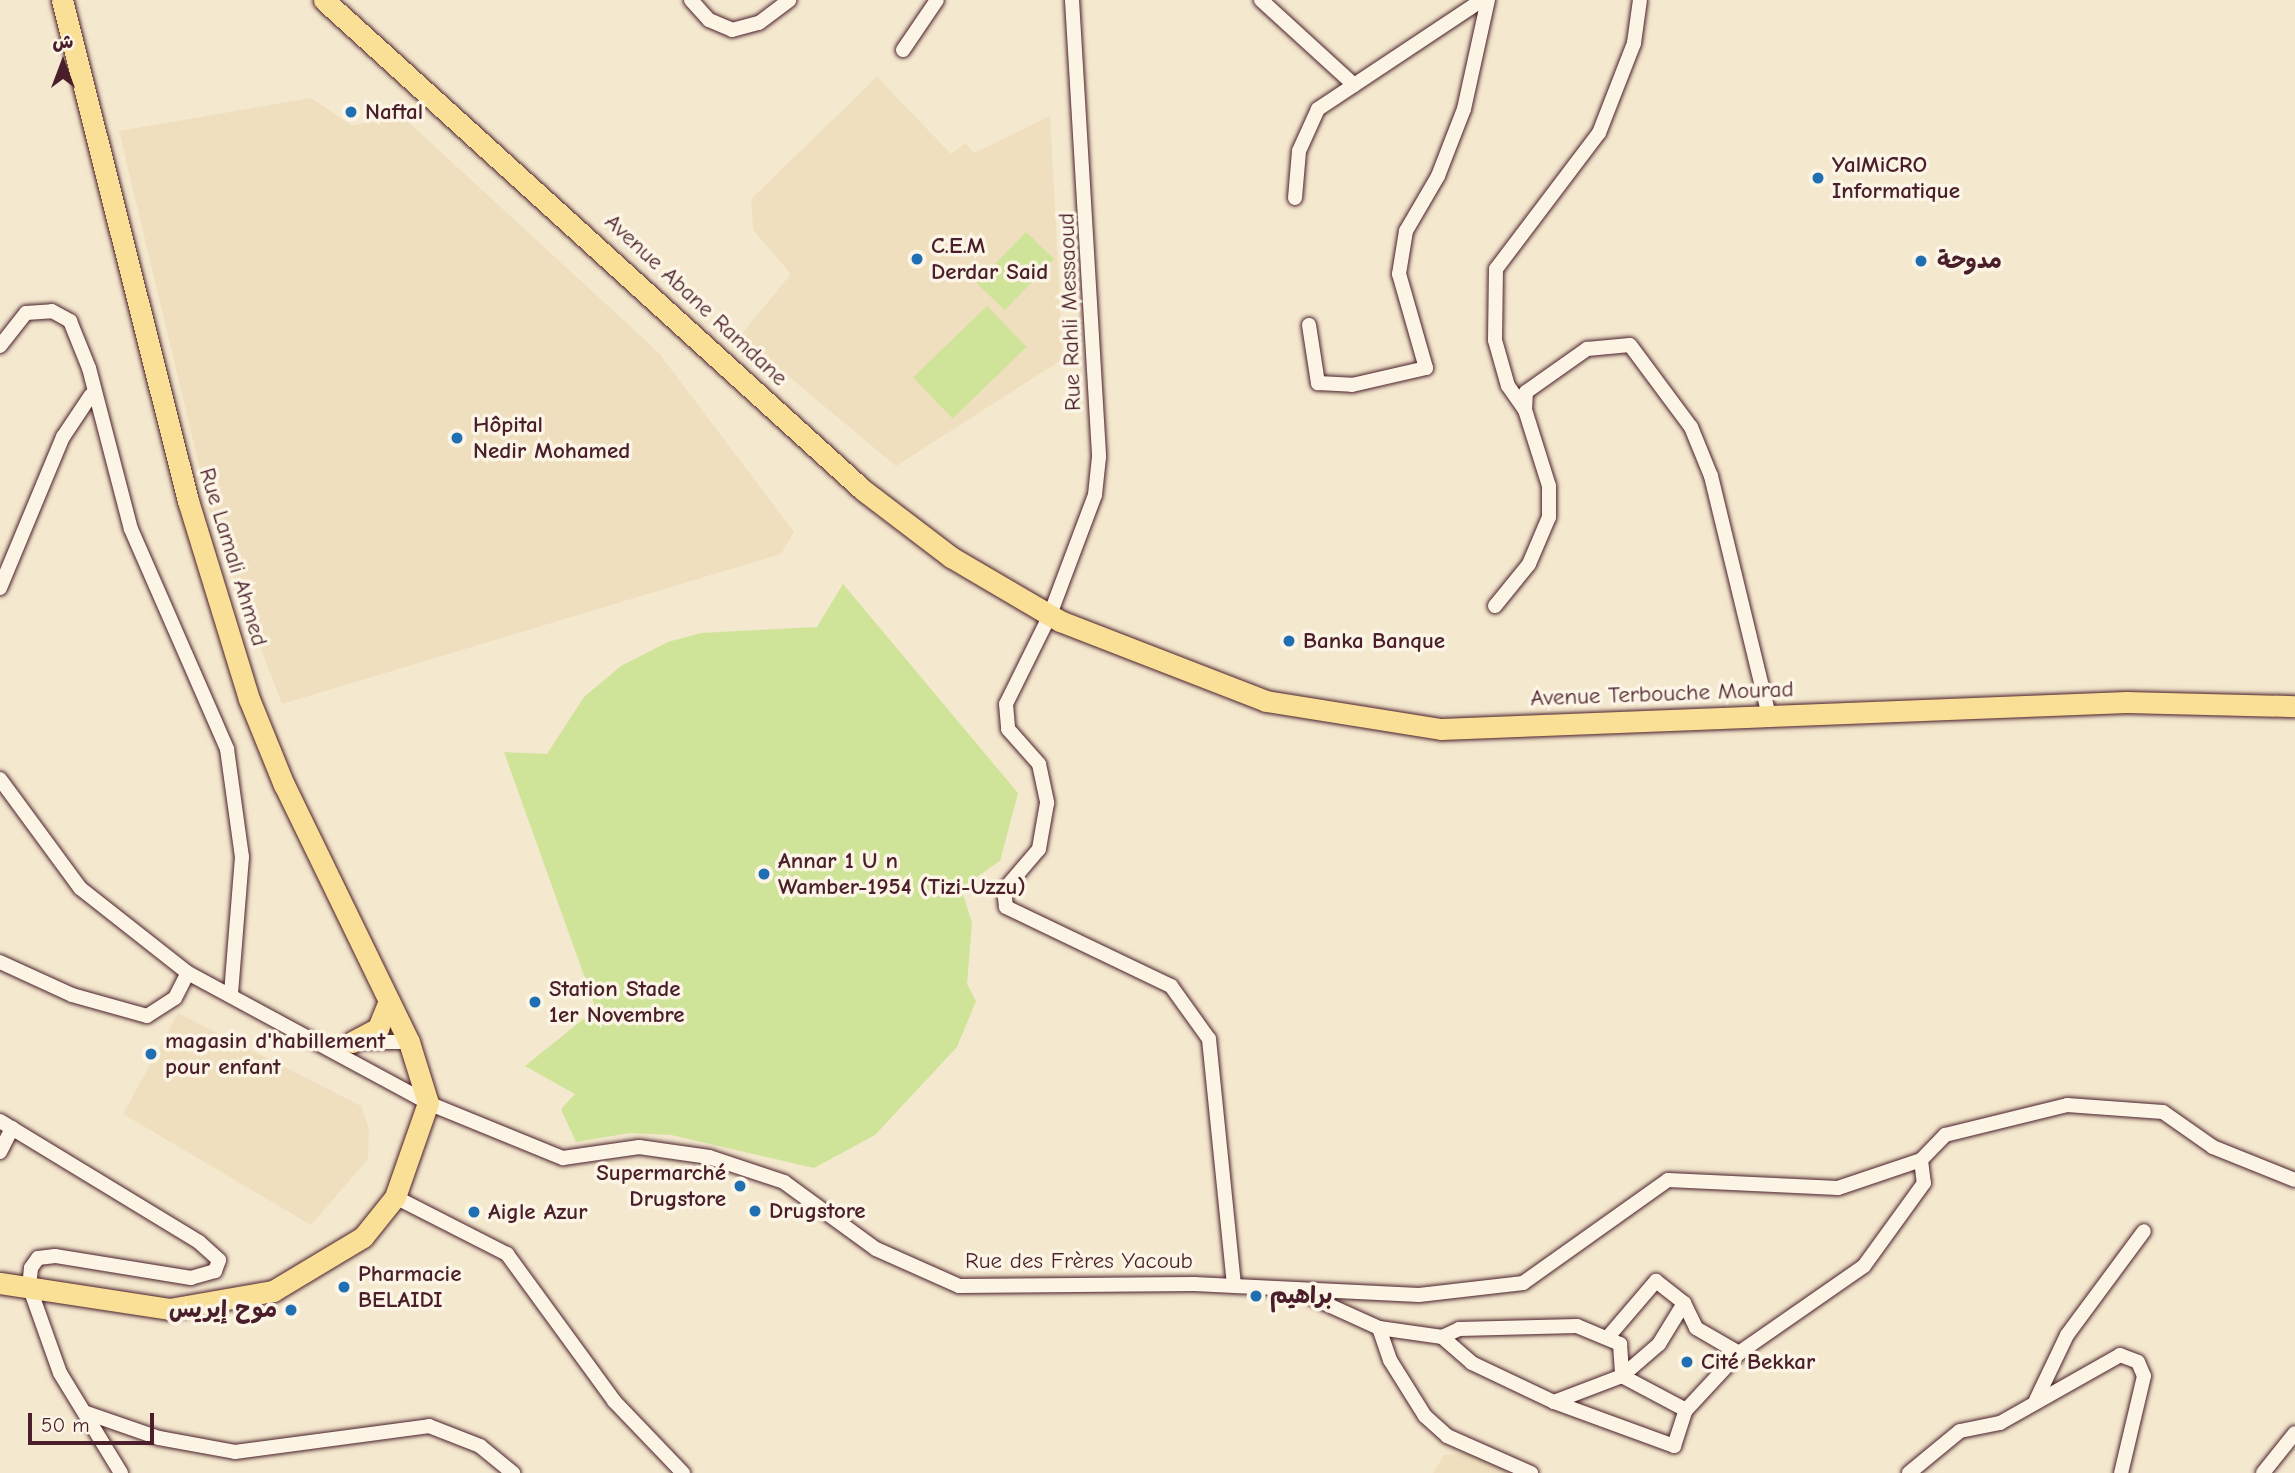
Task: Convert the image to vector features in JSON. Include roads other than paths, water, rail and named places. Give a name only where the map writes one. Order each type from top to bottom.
[{"type":"main road","name":"Rue Lamali Ahmed","points":[[62,0],[188,501],[249,699],[409,1042],[428,1103]]},
{"type":"main road","name":"Avenue Abane Ramdane","points":[[324,0],[863,489],[951,557],[1050,615]]},
{"type":"main road","name":"Avenue Terbouche Mourad","points":[[1050,615],[1266,701],[1441,729],[2126,702],[2295,706]]},
{"type":"main road","points":[[352,1042],[378,1027],[389,1001]]},
{"type":"main road","points":[[0,1283],[169,1309],[222,1305],[273,1291],[321,1268],[363,1237],[395,1197],[428,1103]]},
{"type":"street","points":[[691,0],[709,20],[732,30],[759,23],[789,0]]},
{"type":"street","points":[[903,50],[937,0]]},
{"type":"street","name":"Rue Rahli Messaoud","points":[[1072,0],[1099,457],[1095,495],[1050,615],[1006,704],[1008,729],[1039,764],[1047,803],[1039,849],[1004,890],[1006,907],[1171,986],[1209,1039],[1234,1286]]},
{"type":"street","points":[[1295,198],[1299,151],[1318,109],[1482,0]]},
{"type":"street","points":[[1309,325],[1318,383],[1352,385],[1426,368],[1399,274],[1406,230],[1438,176],[1464,109],[1488,0]]},
{"type":"street","points":[[1495,606],[1529,564],[1549,517],[1549,486],[1525,410],[1508,386],[1495,340],[1496,269],[1599,133],[1634,43],[1640,0]]},
{"type":"street","points":[[1268,3],[1354,85]]},
{"type":"street","points":[[0,345],[26,313],[52,311],[70,321],[89,368],[91,395],[131,529],[227,749],[242,857],[231,995]]},
{"type":"street","points":[[1525,410],[1535,383],[1587,348],[1615,342],[1641,353],[1691,427],[1711,476],[1769,716]]},
{"type":"street","points":[[0,588],[63,437],[91,395]]},
{"type":"street","name":"Rue des Frères Yacoub","points":[[0,779],[80,888],[188,973],[318,1038],[428,1103],[563,1158],[639,1147],[709,1157],[785,1182],[876,1250],[959,1286],[1234,1286],[1419,1295],[1523,1283],[1668,1180],[1838,1188],[1921,1160]]},
{"type":"street","points":[[0,962],[72,995],[147,1016],[175,998],[188,973]]},
{"type":"street","points":[[318,1038],[352,1042],[409,1042]]},
{"type":"street","points":[[1294,1289],[1379,1328],[1443,1337],[1472,1363],[1554,1402],[1674,1446],[1686,1410],[1739,1353],[1864,1266],[1924,1183],[1921,1160],[1945,1135],[2067,1105],[2163,1112],[2213,1147],[2295,1180]]},
{"type":"street","points":[[0,1152],[6,1124],[199,1242],[219,1260],[215,1271],[161,1278],[38,1258],[29,1286],[60,1373],[121,1473]]},
{"type":"street","points":[[395,1197],[507,1255],[614,1401],[683,1473]]},
{"type":"street","points":[[2036,1400],[2067,1335],[2144,1231]]},
{"type":"street","points":[[1608,1336],[1656,1281],[1684,1303],[1696,1328],[1739,1353]]},
{"type":"street","points":[[1554,1402],[1622,1376],[1659,1344],[1684,1303]]},
{"type":"street","points":[[1443,1337],[1459,1329],[1577,1326],[1620,1343],[1622,1376]]},
{"type":"street","points":[[1379,1328],[1390,1360],[1425,1416],[1447,1436],[1531,1473]]},
{"type":"street","points":[[1909,1473],[1960,1431],[2000,1423],[2093,1365],[2120,1355],[2137,1362],[2144,1376],[2121,1473]]},
{"type":"street","points":[[1622,1376],[1686,1410]]},
{"type":"street","points":[[84,1412],[159,1438],[234,1452],[429,1426],[480,1446],[513,1473]]},
{"type":"street","points":[[2263,1473],[2295,1433]]},
{"type":"place","name":"Naftal","points":[[351,112]]},
{"type":"place","name":"YalMiCRO Informatique","points":[[1818,178]]},
{"type":"place","name":"C.E.M Derdar Said","points":[[917,259]]},
{"type":"place","name":"مدوحة","points":[[1921,261]]},
{"type":"place","name":"Hôpital Nedir Mohamed","points":[[457,438]]},
{"type":"place","name":"Banka Banque","points":[[1289,641]]},
{"type":"place","name":"Annar 1 U n Wamber-1954 (Tizi-Uzzu)","points":[[764,874]]},
{"type":"place","name":"Station Stade 1er Novembre","points":[[535,1002]]},
{"type":"place","name":"magasin d'habillement pour enfant","points":[[151,1054]]},
{"type":"place","name":"Supermarché Drugstore","points":[[740,1186]]},
{"type":"place","name":"Drugstore","points":[[755,1211]]},
{"type":"place","name":"Aigle Azur","points":[[474,1212]]},
{"type":"place","name":"Pharmacie BELAIDI","points":[[344,1287]]},
{"type":"place","name":"براهيم","points":[[1256,1296]]},
{"type":"place","name":"موح إيريس","points":[[291,1310]]},
{"type":"place","name":"Cité Bekkar","points":[[1687,1362]]}]
